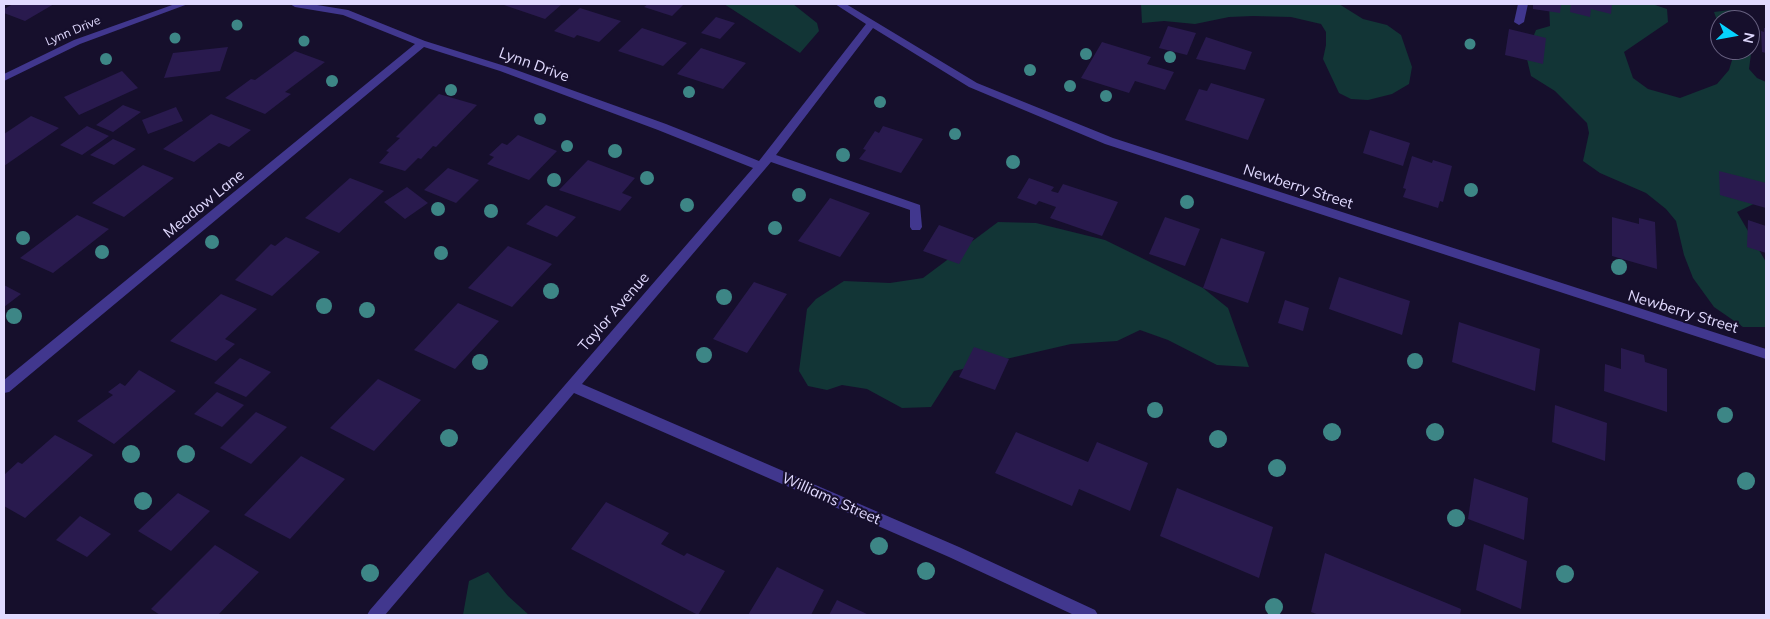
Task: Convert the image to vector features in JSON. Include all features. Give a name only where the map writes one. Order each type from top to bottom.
[{"type":"street","name":"Lynn Drive","points":[[4,78],[77,42],[183,4]]},
{"type":"street","name":"Lynn Drive","points":[[295,4],[345,12],[422,43],[505,69],[764,161],[916,208],[916,227]]},
{"type":"street","name":"Newberry Street","points":[[840,4],[973,85],[1109,141],[1766,354]]},
{"type":"street","points":[[1519,22],[1523,4]]},
{"type":"street","name":"Taylor Avenue","points":[[375,615],[764,161],[871,24]]},
{"type":"street","name":"Meadow Lane","points":[[4,388],[422,43]]},
{"type":"street","name":"Williams Street","points":[[572,386],[954,552],[1090,615]]},
{"type":"green space","points":[[724,4],[793,4],[817,23],[819,31],[800,53]]},
{"type":"green space","points":[[1141,4],[1339,4],[1363,19],[1387,25],[1401,35],[1412,67],[1409,84],[1392,94],[1368,100],[1351,99],[1339,93],[1323,59],[1326,32],[1321,24],[1291,17],[1253,16],[1229,17],[1195,24],[1164,21],[1142,23]]},
{"type":"green space","points":[[1549,4],[1652,4],[1667,9],[1668,22],[1624,52],[1633,78],[1648,89],[1680,98],[1717,84],[1729,70],[1732,60],[1750,60],[1749,69],[1757,78],[1766,82],[1766,198],[1737,212],[1766,262],[1766,327],[1743,327],[1714,307],[1693,278],[1684,255],[1676,221],[1666,209],[1646,193],[1600,173],[1583,161],[1589,133],[1587,123],[1555,91],[1531,76],[1526,55],[1536,30],[1550,26]]},
{"type":"green space","points":[[998,222],[1036,223],[1105,240],[1203,288],[1228,308],[1249,367],[1217,365],[1168,340],[1140,330],[1117,341],[1071,344],[954,371],[931,407],[902,408],[867,389],[842,385],[827,390],[808,386],[799,371],[807,309],[816,299],[844,281],[890,283],[923,278]]},
{"type":"green space","points":[[488,572],[508,596],[529,615],[463,615],[469,581]]},
{"type":"building","points":[[13,4],[54,4],[25,21],[4,13],[4,9]]},
{"type":"building","points":[[562,4],[545,19],[504,5]]},
{"type":"building","points":[[648,4],[684,4],[672,16],[644,7]]},
{"type":"building","points":[[1533,4],[1561,4],[1560,13],[1533,9]]},
{"type":"building","points":[[1571,4],[1612,4],[1611,14],[1591,9],[1590,17],[1570,12]]},
{"type":"building","points":[[580,8],[621,21],[599,42],[577,35],[574,38],[554,31]]},
{"type":"building","points":[[716,17],[735,23],[720,39],[701,33]]},
{"type":"building","points":[[1168,26],[1196,33],[1187,55],[1159,48]]},
{"type":"building","points":[[642,28],[687,43],[663,66],[618,51]]},
{"type":"building","points":[[1764,28],[1766,28],[1766,53],[1762,52],[1761,31],[1764,32]]},
{"type":"building","points":[[1509,29],[1546,38],[1543,64],[1505,55]]},
{"type":"building","points":[[1206,37],[1252,52],[1245,70],[1196,59]]},
{"type":"building","points":[[1102,42],[1151,57],[1147,64],[1174,72],[1165,90],[1135,81],[1129,93],[1081,78]]},
{"type":"building","points":[[228,47],[220,71],[164,78],[173,53]]},
{"type":"building","points":[[701,48],[746,63],[723,89],[677,74]]},
{"type":"building","points":[[295,51],[325,62],[285,92],[291,94],[265,114],[225,98],[251,79],[255,80]]},
{"type":"building","points":[[122,71],[138,88],[79,115],[64,97]]},
{"type":"building","points":[[1211,83],[1265,99],[1248,140],[1185,120],[1199,89],[1207,91]]},
{"type":"building","points":[[439,94],[477,105],[436,147],[433,146],[421,159],[418,158],[405,171],[379,163],[389,152],[386,151],[400,138],[396,137]]},
{"type":"building","points":[[123,105],[141,112],[113,132],[96,125]]},
{"type":"building","points":[[176,107],[183,121],[148,134],[142,120]]},
{"type":"building","points":[[211,114],[251,130],[229,147],[219,143],[194,162],[163,149]]},
{"type":"building","points":[[31,116],[59,128],[4,166],[4,134]]},
{"type":"building","points":[[87,126],[109,136],[82,155],[60,145]]},
{"type":"building","points":[[883,126],[923,139],[901,173],[859,159],[866,150],[863,149],[875,131],[879,133]]},
{"type":"building","points":[[1370,130],[1410,143],[1403,166],[1363,153]]},
{"type":"building","points":[[518,135],[557,151],[529,180],[487,164],[494,157],[489,155],[502,143],[507,145]]},
{"type":"building","points":[[113,139],[136,149],[114,165],[90,155]]},
{"type":"building","points":[[1412,156],[1432,163],[1433,160],[1452,166],[1443,202],[1440,201],[1438,208],[1403,197],[1406,189],[1403,188]]},
{"type":"building","points":[[588,160],[635,178],[622,193],[632,197],[620,211],[559,190]]},
{"type":"building","points":[[143,165],[174,178],[124,217],[92,203]]},
{"type":"building","points":[[448,168],[479,180],[456,203],[424,190]]},
{"type":"building","points":[[1719,171],[1766,183],[1766,208],[1720,195]]},
{"type":"building","points":[[350,178],[384,191],[339,233],[305,218]]},
{"type":"building","points":[[1029,178],[1054,187],[1051,191],[1058,193],[1063,184],[1118,202],[1102,236],[1050,218],[1056,207],[1039,201],[1036,205],[1017,198]]},
{"type":"building","points":[[407,187],[428,203],[405,219],[384,202]]},
{"type":"building","points":[[830,198],[870,213],[840,257],[798,241]]},
{"type":"building","points":[[546,205],[576,217],[557,237],[526,224]]},
{"type":"building","points":[[77,215],[109,229],[53,273],[20,258]]},
{"type":"building","points":[[1165,217],[1200,229],[1185,266],[1149,254]]},
{"type":"building","points":[[1612,217],[1639,224],[1639,218],[1655,222],[1657,269],[1612,256]]},
{"type":"building","points":[[1748,220],[1766,226],[1766,253],[1747,247]]},
{"type":"building","points":[[939,225],[974,238],[959,264],[923,251]]},
{"type":"building","points":[[286,237],[320,252],[272,296],[235,280],[271,244],[275,246]]},
{"type":"building","points":[[1221,238],[1265,252],[1248,303],[1203,288]]},
{"type":"building","points":[[508,246],[552,264],[512,307],[468,288]]},
{"type":"building","points":[[1339,277],[1410,301],[1402,335],[1329,309]]},
{"type":"building","points":[[754,282],[787,294],[747,353],[713,339]]},
{"type":"building","points":[[4,285],[21,294],[4,307]]},
{"type":"building","points":[[221,294],[257,309],[225,339],[235,344],[216,361],[170,341]]},
{"type":"building","points":[[1285,300],[1309,308],[1303,331],[1278,323]]},
{"type":"building","points":[[458,303],[499,321],[455,369],[414,350]]},
{"type":"building","points":[[1459,322],[1540,349],[1535,391],[1452,362]]},
{"type":"building","points":[[974,347],[1009,359],[995,390],[959,377]]},
{"type":"building","points":[[1621,348],[1644,355],[1645,362],[1667,369],[1667,412],[1604,391],[1605,364],[1621,369]]},
{"type":"building","points":[[240,358],[271,372],[246,397],[214,383]]},
{"type":"building","points":[[139,370],[176,391],[114,444],[77,421],[113,395],[108,392],[120,383],[125,386]]},
{"type":"building","points":[[378,379],[421,400],[374,451],[330,428]]},
{"type":"building","points":[[217,392],[244,405],[222,427],[194,414]]},
{"type":"building","points":[[1555,405],[1607,423],[1605,461],[1552,442]]},
{"type":"building","points":[[256,412],[287,427],[251,464],[220,448]]},
{"type":"building","points":[[1016,432],[1088,462],[1097,442],[1148,463],[1130,511],[1079,489],[1072,506],[995,473]]},
{"type":"building","points":[[55,435],[93,455],[25,518],[4,506],[4,475],[18,462],[22,464]]},
{"type":"building","points":[[301,456],[345,479],[290,539],[244,515]]},
{"type":"building","points":[[1474,478],[1528,498],[1524,540],[1468,519]]},
{"type":"building","points":[[1177,488],[1273,527],[1259,578],[1160,536]]},
{"type":"building","points":[[178,493],[210,511],[171,551],[138,531]]},
{"type":"building","points":[[606,502],[669,533],[661,544],[684,556],[687,553],[725,571],[698,615],[571,549]]},
{"type":"building","points":[[80,516],[111,534],[87,557],[56,540]]},
{"type":"building","points":[[1484,544],[1527,561],[1521,609],[1476,590]]},
{"type":"building","points":[[215,545],[259,572],[218,615],[160,615],[151,609]]},
{"type":"building","points":[[1325,553],[1461,609],[1460,615],[1319,615],[1311,612]]},
{"type":"building","points":[[777,567],[824,590],[811,615],[748,615]]},
{"type":"building","points":[[837,600],[869,615],[829,615]]}]
